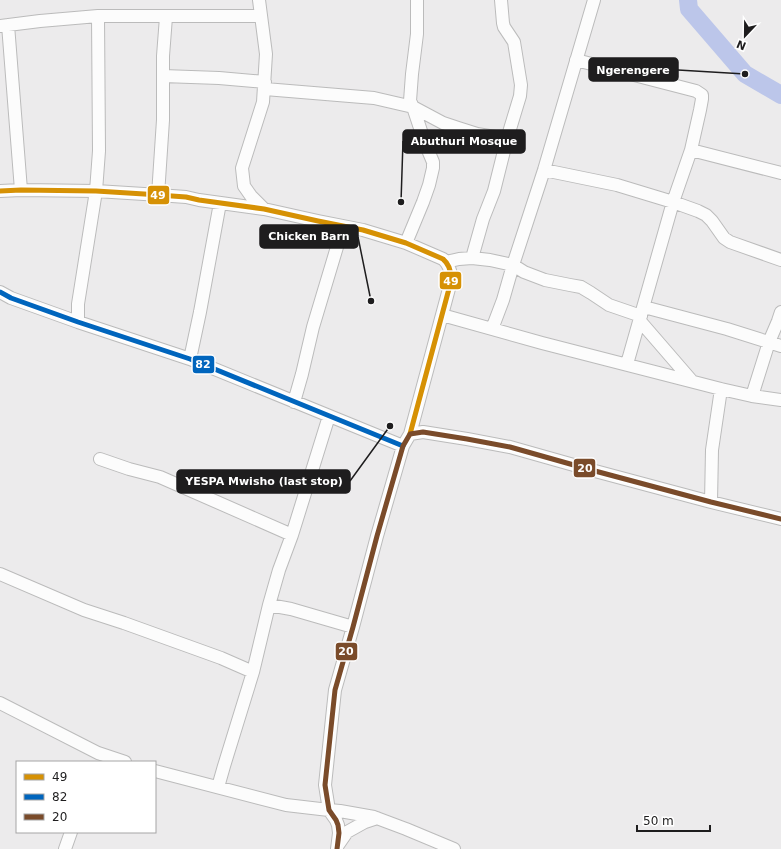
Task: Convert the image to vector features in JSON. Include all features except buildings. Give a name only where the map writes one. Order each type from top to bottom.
[{"type":"street","points":[[259,0],[266,54],[264,102],[242,168],[244,186],[251,196],[264,209]]},
{"type":"street","points":[[406,243],[424,202],[433,168],[433,162],[410,101],[416,34],[417,0]]},
{"type":"street","points":[[472,258],[494,191],[520,96],[521,85],[514,42],[504,28],[501,0]]},
{"type":"street","points":[[492,329],[503,300],[512,265],[544,170],[594,0]]},
{"type":"street","points":[[21,190],[4,26],[98,16],[261,16]]},
{"type":"street","points":[[78,322],[78,304],[96,191],[99,151],[98,16]]},
{"type":"street","points":[[158,195],[163,120],[163,56],[166,17]]},
{"type":"street","points":[[576,60],[696,90],[702,95],[692,150],[673,202],[627,364]]},
{"type":"street","points":[[163,76],[219,78],[374,98],[413,107],[443,123],[477,134],[507,140]]},
{"type":"street","points":[[692,150],[781,173]]},
{"type":"street","points":[[544,170],[617,186],[673,202],[698,211],[706,215],[724,238],[730,242],[781,260]]},
{"type":"street","points":[[0,191],[96,191],[158,195],[186,197],[264,209],[363,230],[406,243],[443,259],[449,266],[451,278],[442,315],[410,434],[403,446],[335,690],[325,785],[329,810],[338,825],[338,847]]},
{"type":"street","points":[[190,359],[220,203]]},
{"type":"street","points":[[294,402],[313,327],[342,226]]},
{"type":"street","points":[[446,262],[472,258],[512,265],[524,272],[545,280],[581,287],[609,306],[642,315],[727,329],[781,346]]},
{"type":"street","points":[[0,292],[11,298],[78,322],[190,359],[403,446]]},
{"type":"street","points":[[752,396],[768,342],[781,312]]},
{"type":"street","points":[[442,315],[542,343],[721,389],[752,396],[781,400]]},
{"type":"street","points":[[642,315],[690,380]]},
{"type":"street","points":[[711,502],[712,450],[721,389]]},
{"type":"street","points":[[218,787],[253,672],[279,570],[292,535],[329,416]]},
{"type":"street","points":[[410,434],[423,432],[510,447],[711,502],[781,519]]},
{"type":"street","points":[[100,459],[129,469],[160,477],[292,535]]},
{"type":"street","points":[[0,574],[84,610],[221,658],[253,672]]},
{"type":"street","points":[[269,605],[290,609],[353,627]]},
{"type":"street","points":[[2,709],[97,758],[118,761]]},
{"type":"street","points":[[156,771],[286,805],[340,811],[378,818],[454,849]]},
{"type":"street","points":[[338,847],[347,832],[365,822],[378,818]]},
{"type":"street","points":[[65,849],[71,833]]},
{"type":"waterway","points":[[688,0],[689,9],[745,74],[781,95]]},
{"type":"transit line","name":"49","points":[[0,191],[96,191],[186,197],[264,209],[363,230],[406,243],[443,259],[448,265],[450,271],[450,285],[410,434]]},
{"type":"transit line","name":"82","points":[[0,292],[11,298],[78,322],[190,359],[403,446]]},
{"type":"transit line","name":"20","points":[[337,849],[339,833],[338,825],[329,810],[325,785],[335,690],[403,446],[410,434],[423,432],[510,447],[711,502],[781,519]]},
{"type":"place","name":"Ngerengere","points":[[745,74]]},
{"type":"place","name":"Abuthuri Mosque","points":[[401,202]]},
{"type":"place","name":"Chicken Barn","points":[[371,301]]},
{"type":"place","name":"YESPA Mwisho (last stop)","points":[[390,426]]}]
